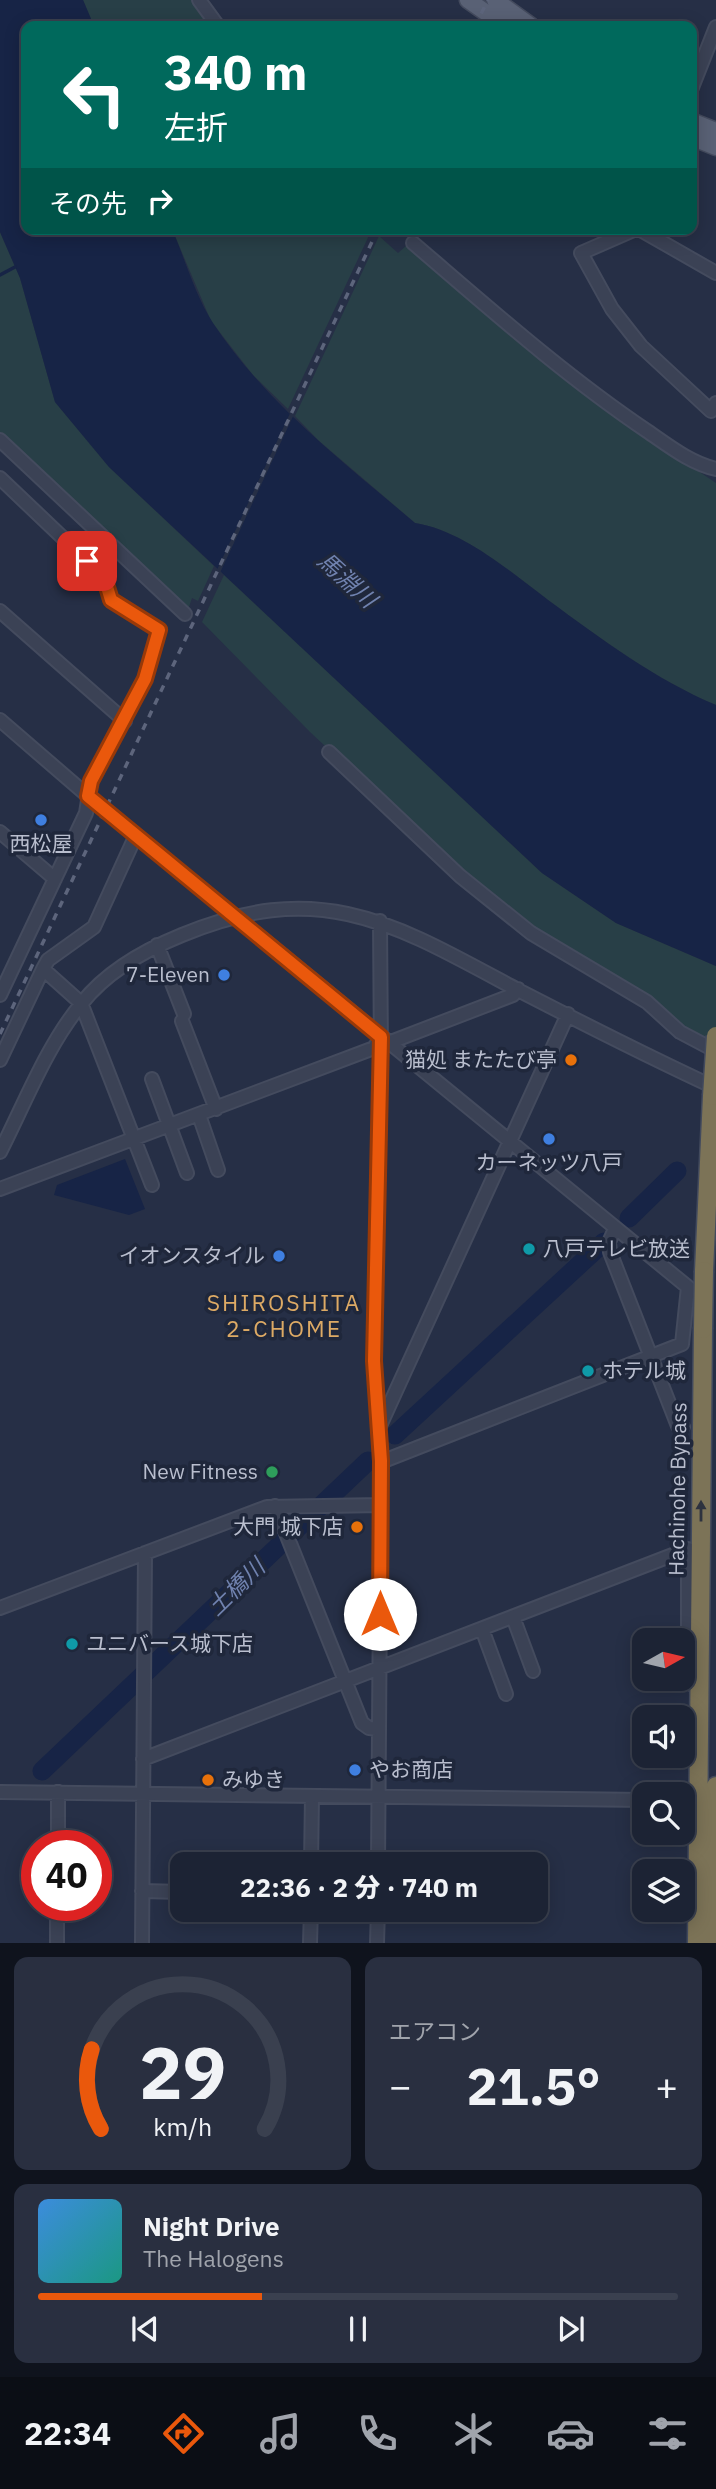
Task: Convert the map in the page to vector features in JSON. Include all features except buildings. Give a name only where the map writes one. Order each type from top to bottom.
[{"type":"highway","name":"Hachinohe Bypass","points":[[691,1782],[699,1689],[704,1271],[716,1036]]},
{"type":"highway","points":[[714,1943],[716,1786]]},
{"type":"highway","name":"Hachinohe Bypass","points":[[692,1845],[697,1943]]},
{"type":"main road","points":[[468,0],[498,21]]},
{"type":"main road","points":[[495,0],[524,21]]},
{"type":"main road","points":[[697,123],[716,131]]},
{"type":"main road","points":[[697,139],[716,147]]},
{"type":"street","points":[[199,0],[214,21]]},
{"type":"street","points":[[697,75],[716,27]]},
{"type":"street","points":[[623,235],[581,253],[612,309],[641,346],[711,411],[716,402]]},
{"type":"street","points":[[648,235],[716,273]]},
{"type":"street","points":[[414,243],[495,315],[624,415],[699,465],[716,469]]},
{"type":"street","points":[[0,440],[186,614]]},
{"type":"street","points":[[0,478],[104,577],[111,600],[159,630],[145,679],[91,781],[86,813],[0,995]]},
{"type":"street","points":[[0,611],[125,721]]},
{"type":"street","points":[[0,720],[384,1040],[691,1289],[682,1344],[381,1461]]},
{"type":"street","points":[[329,752],[460,876],[531,933],[647,1002],[680,1032],[716,1051]]},
{"type":"street","points":[[0,832],[54,879]]},
{"type":"street","points":[[0,1059],[48,960],[94,927],[136,835]]},
{"type":"street","points":[[0,1152],[51,1052],[81,1003],[116,970],[157,945],[234,915],[297,909],[349,913],[380,921],[429,941],[714,1092]]},
{"type":"street","points":[[378,1852],[381,1461],[374,1361],[384,1040],[380,921]]},
{"type":"street","points":[[157,945],[216,1109]]},
{"type":"street","points":[[43,970],[81,1003],[152,1185]]},
{"type":"street","points":[[0,1189],[374,1048],[384,1040],[513,995],[518,989]]},
{"type":"street","points":[[379,1430],[568,1014]]},
{"type":"street","points":[[152,1079],[187,1173]]},
{"type":"street","points":[[199,1115],[218,1170]]},
{"type":"street","points":[[615,1229],[609,1242],[610,1252],[678,1426],[683,1427]]},
{"type":"street","points":[[0,1608],[275,1506],[381,1505]]},
{"type":"street","points":[[275,1506],[362,1723],[364,1727],[379,1729]]},
{"type":"street","points":[[143,1759],[688,1549],[688,1682],[699,1689]]},
{"type":"street","points":[[142,1943],[145,1553]]},
{"type":"street","points":[[513,1617],[533,1671]]},
{"type":"street","points":[[482,1629],[506,1694]]},
{"type":"street","points":[[0,1792],[632,1800]]},
{"type":"street","points":[[58,1792],[58,1830]]},
{"type":"street","points":[[311,1852],[312,1796]]},
{"type":"street","points":[[695,1800],[716,1800]]},
{"type":"street","points":[[142,1891],[170,1892]]},
{"type":"street","points":[[57,1921],[57,1943]]},
{"type":"street","points":[[310,1943],[311,1922]]},
{"type":"street","points":[[377,1943],[378,1922]]},
{"type":"shaded area","points":[[83,0],[194,0],[209,21],[92,21]]},
{"type":"shaded area","points":[[0,232],[20,278],[55,402],[109,467],[214,566],[198,601],[192,598],[188,610],[0,433]]},
{"type":"shaded area","points":[[175,235],[369,235],[288,409],[253,375],[211,321]]},
{"type":"shaded area","points":[[379,236],[398,253],[406,246],[557,369],[716,483],[716,705],[672,684],[629,658],[468,543],[433,527],[415,523],[318,440],[295,416]]},
{"type":"shaded area","points":[[224,575],[542,873],[616,923],[716,966],[716,1043],[683,1027],[533,930],[463,874],[310,732],[202,622]]},
{"type":"water","name":"馬淵川","points":[[0,0],[83,0],[92,21],[21,21],[21,235],[174,235],[207,312],[234,352],[281,405],[333,454],[415,523],[433,527],[468,543],[629,658],[672,684],[716,705],[716,966],[616,923],[542,873],[109,467],[55,402],[20,278],[0,232]]},
{"type":"water","points":[[125,1159],[145,1209],[129,1215],[54,1195],[57,1185]]},
{"type":"pier","points":[[292,409],[295,412],[219,575],[216,572]]},
{"type":"waterway","points":[[0,275],[15,267]]},
{"type":"waterway","name":"土橋川","points":[[629,1218],[677,1171]]},
{"type":"waterway","name":"土橋川","points":[[395,1435],[604,1242]]},
{"type":"waterway","name":"土橋川","points":[[42,1771],[368,1461]]},
{"type":"railway","points":[[478,21],[488,0]]},
{"type":"railway","points":[[0,1034],[375,235]]},
{"type":"place","name":"西松屋","points":[[41,820]]},
{"type":"place","name":"7-Eleven","points":[[224,975]]},
{"type":"place","name":"猫処 またたび亭","points":[[571,1060]]},
{"type":"place","name":"カーネッツ八戸","points":[[549,1139]]},
{"type":"place","name":"八戸テレビ放送","points":[[529,1249]]},
{"type":"place","name":"イオンスタイル","points":[[279,1256]]},
{"type":"place","name":"ホテル城","points":[[588,1371]]},
{"type":"place","name":"New Fitness","points":[[272,1472]]},
{"type":"place","name":"大門 城下店","points":[[357,1527]]},
{"type":"place","name":"ユニバース城下店","points":[[72,1644]]},
{"type":"place","name":"やお商店","points":[[355,1770]]},
{"type":"place","name":"みゆき","points":[[208,1780]]},
{"type":"district","name":"SHIROSHITA 2-CHOME","points":[[284,1316]]},
{"type":"route","points":[[87,561],[104,577],[111,600],[159,630],[145,679],[91,781],[88,796],[381,1037],[374,1361],[381,1461],[380,1614]]}]
